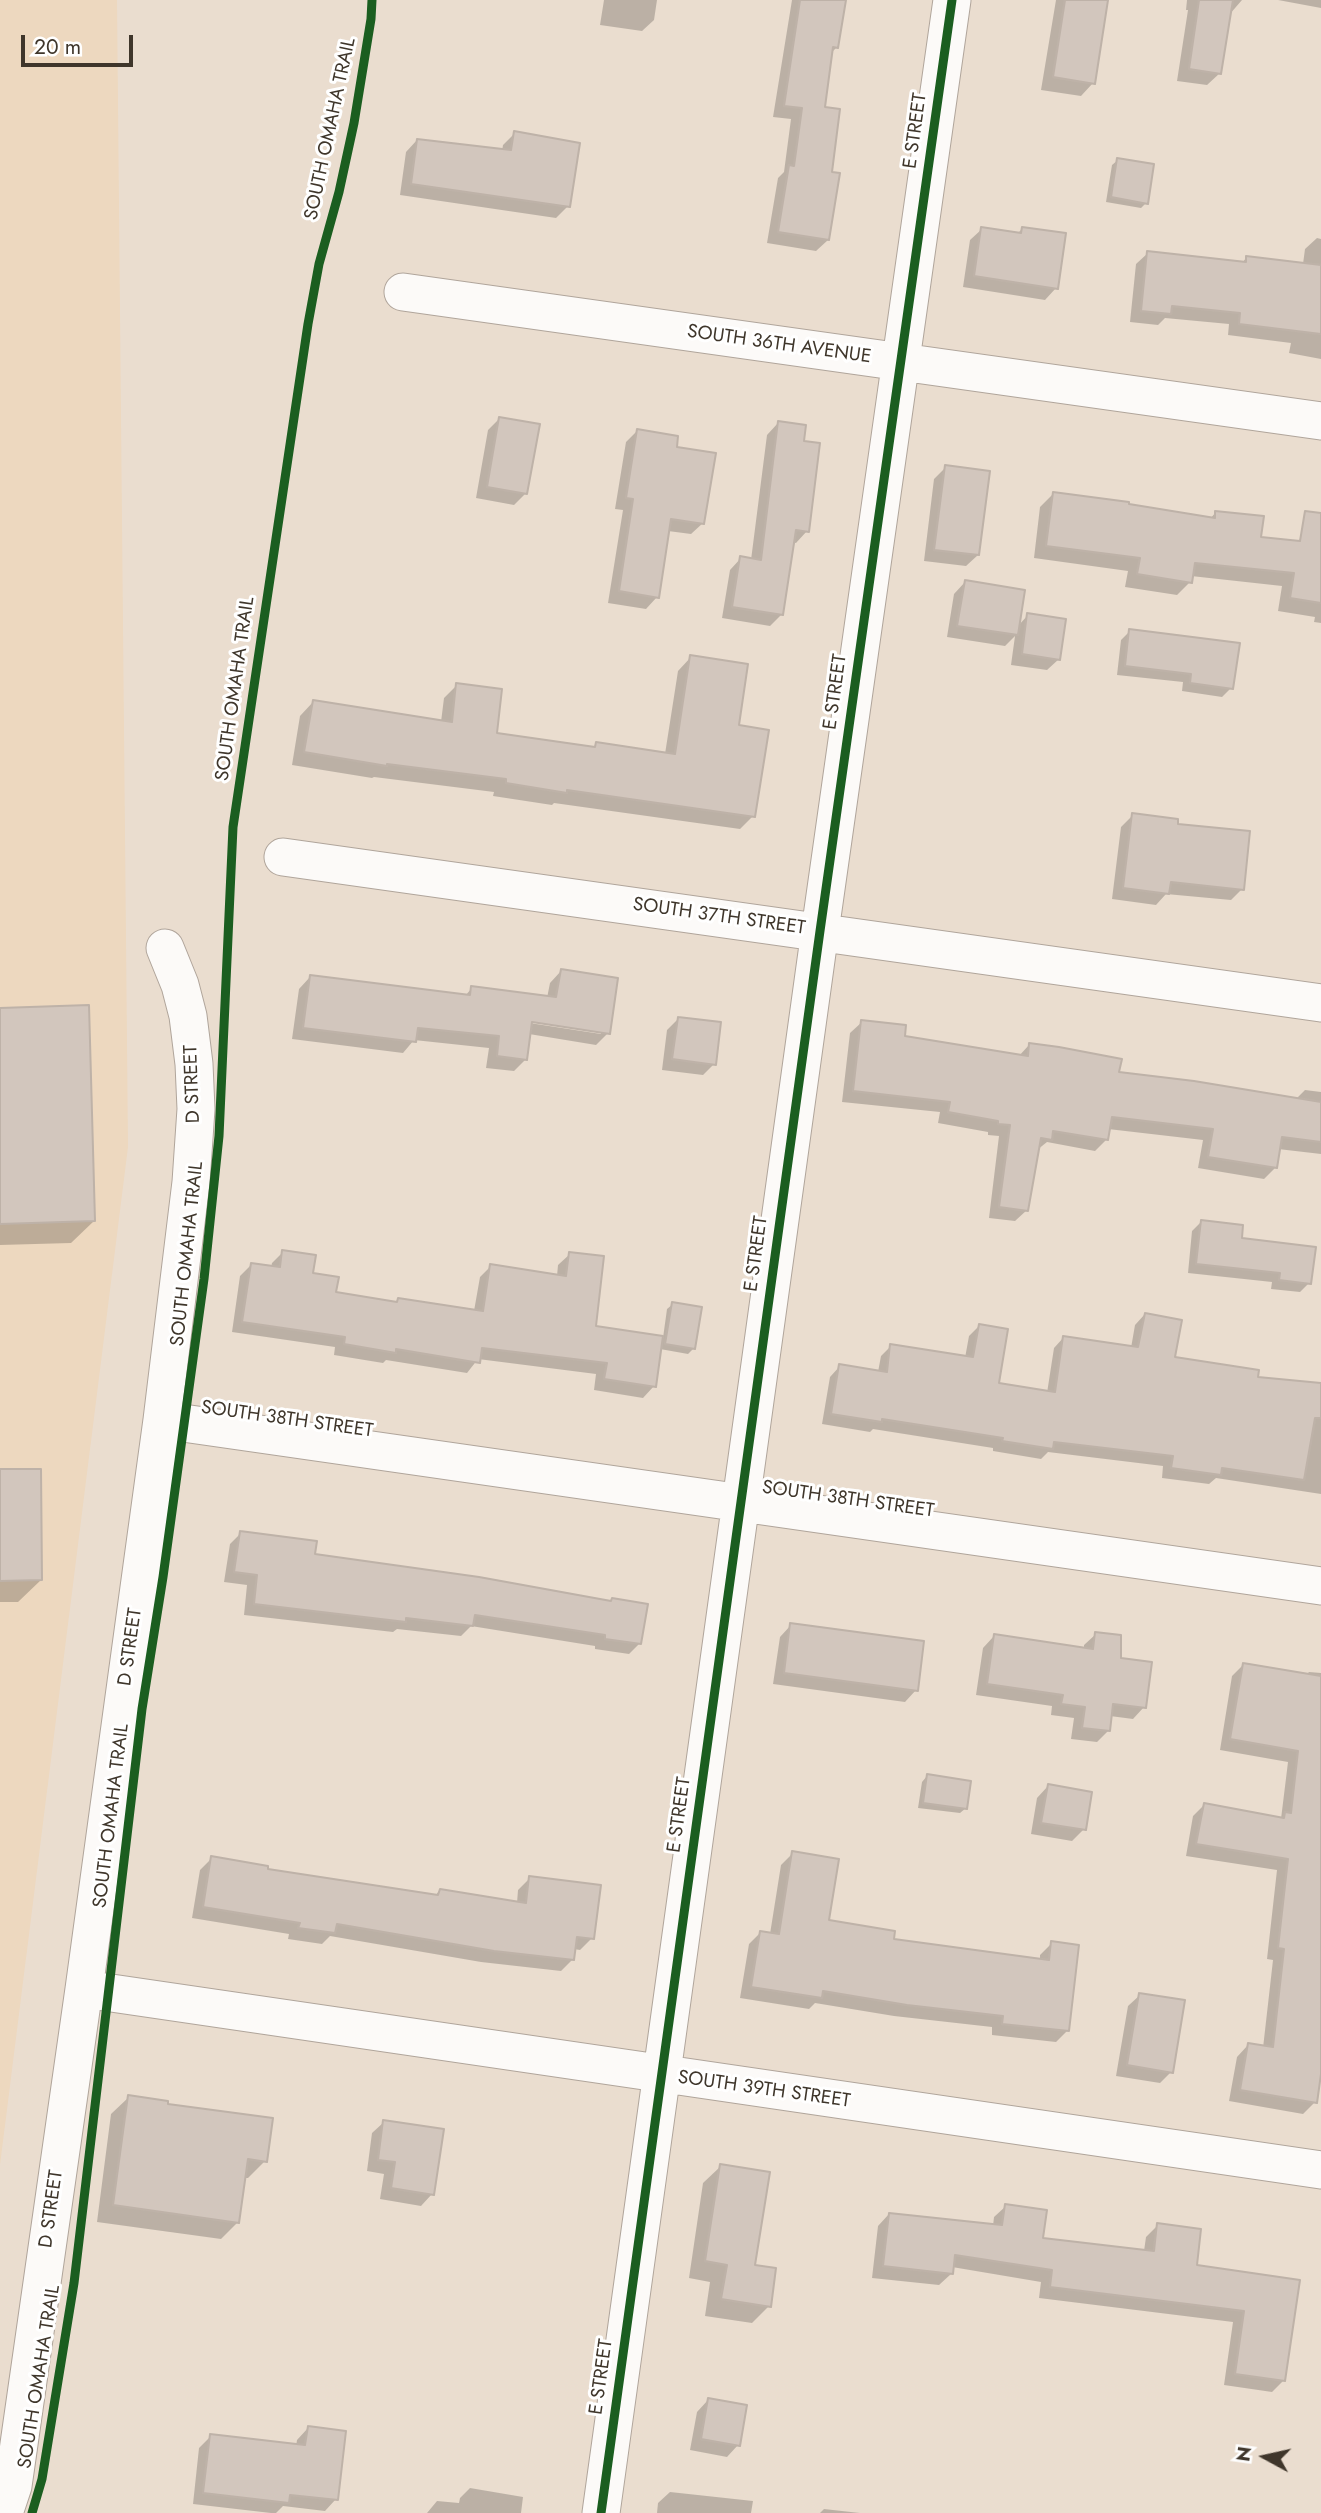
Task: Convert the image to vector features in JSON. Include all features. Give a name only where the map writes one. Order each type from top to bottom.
[{"type":"street","name":"E STREET","points":[[601,2513],[952,0]]},
{"type":"street","name":"SOUTH 36TH AVENUE","points":[[403,292],[1321,421]]},
{"type":"street","name":"SOUTH 37TH STREET","points":[[284,857],[1321,1003]]},
{"type":"street","name":"D STREET","points":[[4,2513],[13,2486],[84,1989],[162,1420],[191,1182],[196,1108],[194,1064],[188,1016],[180,985],[165,948]]},
{"type":"street","name":"SOUTH 38TH STREET","points":[[162,1420],[1321,1586]]},
{"type":"street","name":"SOUTH 39TH STREET","points":[[84,1989],[1321,2170]]},
{"type":"shaded area","points":[[0,0],[117,0],[128,1147],[0,2165]]},
{"type":"building","points":[[800,0],[846,0],[838,48],[833,47],[825,107],[840,109],[832,172],[840,173],[829,240],[778,232],[789,165],[794,166],[802,108],[784,106]]},
{"type":"building","points":[[1065,0],[1108,0],[1095,84],[1053,77]]},
{"type":"building","points":[[1199,0],[1233,0],[1221,74],[1189,69]]},
{"type":"building","points":[[514,131],[580,143],[570,207],[411,184],[417,139],[511,150]]},
{"type":"building","points":[[1117,158],[1154,164],[1148,204],[1111,197]]},
{"type":"building","points":[[981,227],[1021,233],[1022,227],[1066,233],[1058,289],[974,276]]},
{"type":"building","points":[[1147,251],[1246,262],[1246,256],[1321,265],[1321,334],[1239,324],[1240,313],[1172,306],[1171,314],[1141,311]]},
{"type":"building","points":[[499,417],[540,424],[527,494],[487,487]]},
{"type":"building","points":[[778,421],[806,425],[804,441],[820,443],[809,532],[796,530],[783,615],[732,607],[740,556],[761,560]]},
{"type":"building","points":[[637,429],[678,436],[677,447],[716,453],[704,524],[671,519],[659,598],[619,591],[633,499],[626,498]]},
{"type":"building","points":[[945,465],[990,471],[979,555],[934,550]]},
{"type":"building","points":[[1053,492],[1129,502],[1215,518],[1215,511],[1264,516],[1261,537],[1300,541],[1305,511],[1321,513],[1321,603],[1290,598],[1294,573],[1195,563],[1192,583],[1137,574],[1140,558],[1046,546]]},
{"type":"building","points":[[965,580],[1025,590],[1018,635],[957,626]]},
{"type":"building","points":[[1027,613],[1066,619],[1060,660],[1022,654]]},
{"type":"building","points":[[1129,629],[1240,643],[1233,689],[1190,683],[1191,674],[1125,666]]},
{"type":"building","points":[[690,655],[748,664],[739,725],[769,730],[755,817],[567,790],[567,793],[506,783],[506,779],[387,766],[304,752],[313,700],[452,722],[456,683],[502,689],[497,733],[595,747],[596,742],[675,754]]},
{"type":"building","points":[[1132,813],[1178,819],[1178,824],[1250,831],[1244,890],[1171,882],[1169,894],[1123,888]]},
{"type":"building","points":[[561,969],[618,978],[610,1034],[532,1022],[527,1060],[497,1056],[499,1036],[418,1028],[416,1042],[303,1028],[310,975],[470,995],[471,986],[556,997]]},
{"type":"building","points":[[89,1005],[95,1221],[0,1224],[0,1008]]},
{"type":"building","points":[[678,1017],[721,1022],[716,1065],[672,1059]]},
{"type":"building","points":[[861,1020],[906,1025],[905,1036],[1028,1056],[1029,1043],[1059,1047],[1122,1059],[1119,1072],[1194,1081],[1321,1102],[1321,1142],[1282,1137],[1277,1168],[1208,1157],[1213,1129],[1112,1117],[1108,1140],[1053,1131],[1052,1140],[1041,1138],[1028,1211],[999,1207],[1010,1125],[948,1112],[950,1102],[853,1091]]},
{"type":"building","points":[[1201,1220],[1243,1225],[1242,1238],[1316,1247],[1311,1284],[1279,1280],[1280,1273],[1196,1264]]},
{"type":"building","points":[[282,1250],[316,1255],[313,1273],[339,1277],[336,1292],[483,1311],[490,1264],[566,1276],[569,1252],[604,1256],[596,1326],[663,1336],[656,1387],[604,1379],[607,1363],[482,1348],[480,1363],[396,1349],[396,1353],[344,1344],[345,1337],[242,1322],[251,1263],[280,1267]]},
{"type":"building","points":[[672,1302],[702,1307],[695,1349],[665,1344]]},
{"type":"building","points":[[1145,1313],[1182,1320],[1175,1357],[1259,1370],[1258,1377],[1321,1383],[1321,1418],[1315,1418],[1304,1480],[1222,1468],[1221,1475],[1171,1468],[1173,1456],[1054,1442],[1053,1449],[1002,1441],[1003,1438],[831,1414],[839,1364],[887,1372],[890,1344],[973,1357],[979,1324],[1008,1329],[999,1383],[1055,1392],[1063,1336],[1138,1347]]},
{"type":"building","points":[[0,1469],[41,1469],[42,1580],[0,1581]]},
{"type":"building","points":[[240,1531],[317,1541],[315,1554],[479,1577],[611,1601],[612,1598],[648,1604],[641,1644],[605,1639],[605,1635],[475,1615],[473,1626],[406,1618],[406,1622],[254,1604],[257,1575],[234,1572]]},
{"type":"building","points":[[790,1623],[924,1641],[918,1691],[784,1673]]},
{"type":"building","points":[[1095,1632],[1121,1635],[1121,1658],[1152,1662],[1146,1708],[1113,1704],[1110,1731],[1082,1728],[1085,1707],[1061,1704],[1063,1695],[987,1684],[994,1634],[1093,1649]]},
{"type":"building","points":[[1243,1663],[1321,1676],[1321,2074],[1317,2103],[1240,2090],[1248,2043],[1273,2047],[1284,1949],[1278,1948],[1288,1859],[1196,1844],[1204,1803],[1284,1818],[1285,1812],[1291,1813],[1298,1751],[1230,1739]]},
{"type":"building","points":[[927,1774],[971,1781],[967,1809],[923,1803]]},
{"type":"building","points":[[1048,1784],[1092,1792],[1086,1830],[1041,1823]]},
{"type":"building","points":[[792,1851],[839,1859],[829,1920],[895,1931],[894,1939],[1049,1960],[1051,1941],[1079,1945],[1069,2031],[1002,2024],[1003,2016],[907,2005],[823,1991],[822,1998],[751,1987],[760,1931],[779,1934]]},
{"type":"building","points":[[211,1856],[268,1866],[268,1869],[438,1895],[440,1889],[526,1903],[529,1876],[601,1885],[594,1939],[577,1937],[574,1960],[494,1951],[337,1924],[335,1933],[298,1928],[300,1923],[203,1907]]},
{"type":"building","points":[[1139,1993],[1185,2000],[1173,2073],[1127,2065]]},
{"type":"building","points":[[128,2095],[168,2101],[168,2104],[273,2118],[267,2162],[248,2159],[239,2223],[113,2205]]},
{"type":"building","points":[[383,2120],[444,2129],[434,2195],[391,2188],[395,2162],[378,2160]]},
{"type":"building","points":[[720,2164],[770,2172],[755,2265],[776,2268],[771,2307],[721,2299],[727,2265],[705,2261]]},
{"type":"building","points":[[1005,2204],[1047,2210],[1043,2238],[1154,2251],[1157,2223],[1201,2229],[1197,2265],[1300,2280],[1285,2381],[1235,2374],[1244,2311],[1050,2287],[1052,2270],[955,2255],[953,2274],[883,2266],[889,2213],[1002,2225]]},
{"type":"building","points":[[708,2398],[747,2405],[740,2446],[701,2439]]},
{"type":"building","points":[[308,2426],[346,2431],[338,2500],[290,2495],[289,2503],[203,2493],[210,2434],[305,2445]]},
{"type":"cycle path","name":"SOUTH OMAHA TRAIL","points":[[32,2513],[42,2479],[74,2283],[142,1709],[204,1279],[219,1136],[233,827],[308,324],[319,264],[354,123],[372,0]]},
{"type":"cycle path","points":[[601,2513],[952,0]]}]
